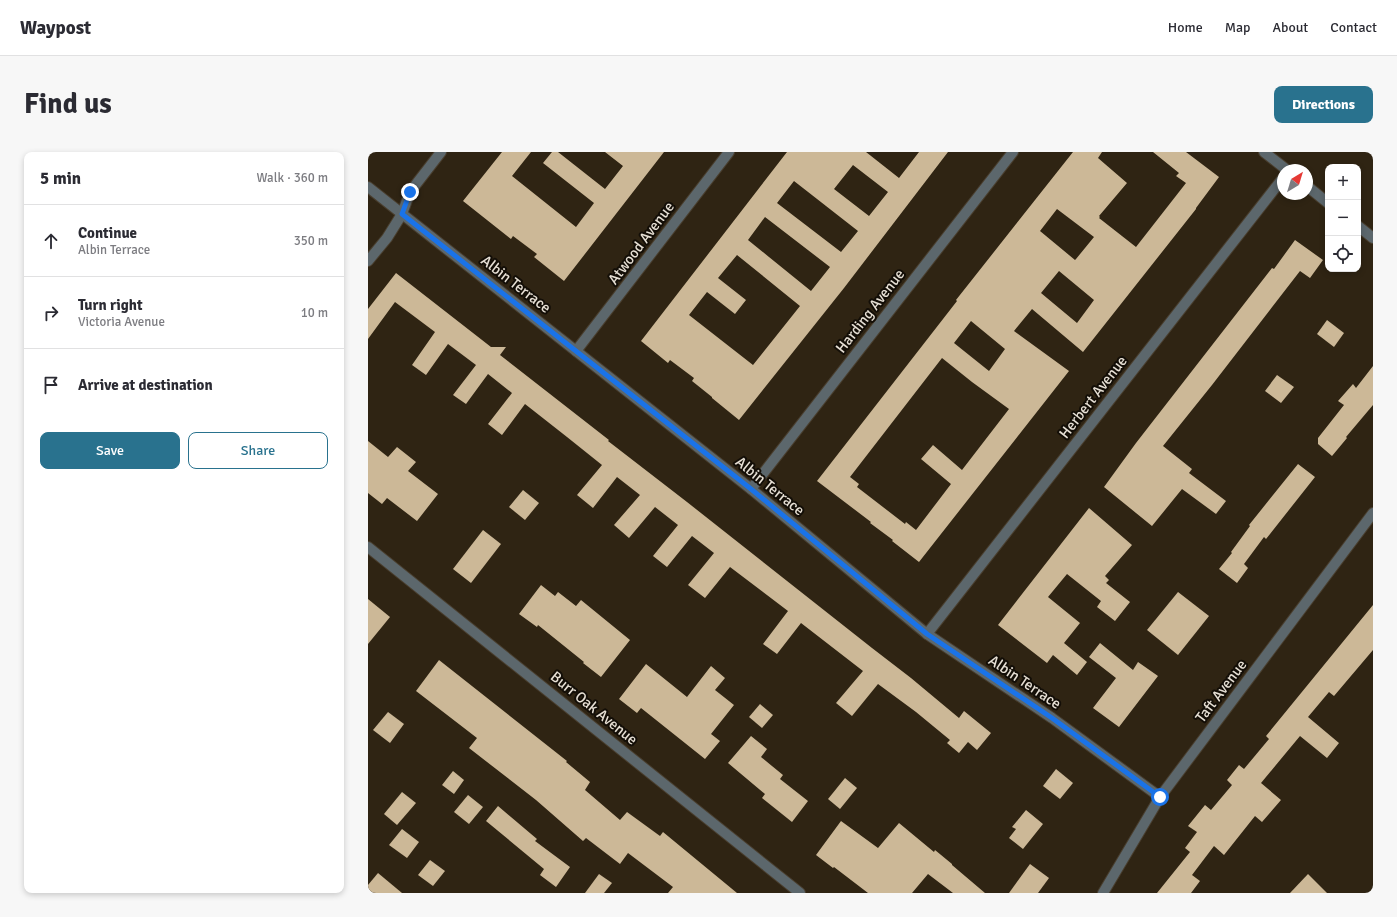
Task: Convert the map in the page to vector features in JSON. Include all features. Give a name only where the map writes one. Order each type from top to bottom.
[{"type":"street","points":[[368,261],[387,238],[402,214],[410,192],[441,152]]},
{"type":"street","name":"Atwood Avenue","points":[[576,351],[729,152]]},
{"type":"street","name":"Harding Avenue","points":[[751,489],[1013,152]]},
{"type":"street","points":[[1264,152],[1279,164]]},
{"type":"street","name":"Herbert Avenue","points":[[927,634],[1277,186]]},
{"type":"street","name":"Albin Terrace","points":[[368,187],[751,489],[927,634],[1052,718],[1160,797]]},
{"type":"street","points":[[1313,191],[1325,201]]},
{"type":"street","points":[[1361,228],[1373,238]]},
{"type":"street","name":"Taft Avenue","points":[[1103,893],[1160,797],[1373,513]]},
{"type":"street","name":"Burr Oak Avenue","points":[[368,547],[800,893]]},
{"type":"building","points":[[502,152],[531,152],[512,176],[576,227],[594,203],[543,163],[552,152],[558,152],[605,189],[623,166],[605,152],[664,152],[564,281],[534,257],[537,254],[513,236],[511,239],[463,201]]},
{"type":"building","points":[[787,152],[866,152],[899,178],[919,152],[948,152],[844,288],[739,420],[692,381],[694,378],[670,360],[668,363],[641,341]],"holes":[[[853,165],[888,192],[869,216],[834,189]],[[794,181],[858,231],[841,252],[777,203]],[[765,217],[830,267],[811,291],[748,240]],[[737,255],[800,306],[753,365],[689,315],[707,292],[735,314],[746,300],[718,278]]]},
{"type":"building","points":[[1073,152],[1102,152],[1098,158],[1127,183],[1099,216],[1099,218],[1136,247],[1186,183],[1176,176],[1179,173],[1153,152],[1186,152],[1219,177],[1196,209],[1083,352],[1032,309],[1014,331],[1069,371],[919,562],[870,523],[871,522],[817,481],[957,301],[956,300]],"holes":[[[1057,209],[1094,237],[1075,260],[1040,231]],[[1059,271],[1094,300],[1077,323],[1041,293]],[[971,321],[1005,349],[989,371],[954,343]],[[942,358],[1009,409],[962,470],[933,445],[921,459],[951,484],[916,530],[906,522],[905,524],[857,487],[859,484],[850,477]]]},
{"type":"building","points":[[1295,240],[1323,260],[1310,278],[1300,271],[1163,446],[1192,469],[1189,473],[1226,501],[1216,514],[1182,489],[1152,526],[1104,487],[1136,443],[1272,268],[1274,269]]},
{"type":"building","points":[[396,273],[491,347],[506,347],[500,355],[609,440],[608,441],[911,678],[959,718],[964,711],[991,733],[977,750],[968,742],[959,753],[947,743],[950,740],[916,712],[878,684],[852,716],[836,703],[863,671],[801,623],[777,654],[763,644],[788,611],[730,567],[705,598],[688,585],[714,553],[692,536],[667,567],[653,556],[678,525],[655,507],[629,538],[614,525],[640,495],[617,477],[593,508],[577,495],[602,465],[525,404],[502,435],[488,424],[512,393],[488,374],[466,404],[453,395],[476,365],[448,344],[426,375],[412,365],[435,332],[395,302],[368,339],[368,309]]},
{"type":"building","points":[[1327,320],[1344,333],[1334,347],[1317,334]]},
{"type":"building","points":[[1373,366],[1373,405],[1332,456],[1318,444],[1318,438],[1344,405],[1338,401],[1353,384],[1356,388]]},
{"type":"building","points":[[1277,375],[1294,387],[1281,403],[1265,391]]},
{"type":"building","points":[[368,441],[388,457],[397,447],[416,462],[408,471],[438,494],[417,521],[387,498],[382,504],[368,493]]},
{"type":"building","points":[[1298,464],[1315,477],[1266,539],[1264,537],[1244,564],[1248,568],[1237,583],[1219,569],[1232,553],[1231,552],[1250,526],[1249,525]]},
{"type":"building","points":[[523,490],[539,503],[525,520],[509,507]]},
{"type":"building","points":[[1089,508],[1132,545],[1105,576],[1109,580],[1106,583],[1130,602],[1115,621],[1097,607],[1101,601],[1067,574],[1048,597],[1080,623],[1064,643],[1087,662],[1077,675],[1053,655],[1047,663],[998,625]]},
{"type":"building","points":[[483,530],[501,544],[471,583],[453,569]]},
{"type":"building","points":[[541,585],[555,596],[558,592],[576,606],[581,600],[630,640],[601,677],[538,625],[537,627],[519,614]]},
{"type":"building","points":[[1178,592],[1209,616],[1178,655],[1147,630]]},
{"type":"building","points":[[368,599],[390,617],[368,644]]},
{"type":"building","points":[[1373,605],[1373,650],[1334,696],[1329,692],[1308,717],[1339,743],[1327,758],[1300,736],[1261,783],[1281,800],[1262,822],[1255,816],[1224,855],[1214,846],[1192,875],[1200,881],[1191,893],[1157,893],[1190,852],[1185,848],[1197,832],[1188,826],[1205,805],[1211,810],[1232,785],[1227,780],[1239,765],[1244,769],[1269,739],[1266,736]]},
{"type":"building","points":[[1100,643],[1133,670],[1138,662],[1158,676],[1119,727],[1093,708],[1116,678],[1089,657]]},
{"type":"building","points":[[439,660],[567,761],[566,762],[590,782],[585,790],[620,820],[627,812],[660,836],[663,832],[737,893],[668,893],[673,887],[628,853],[620,864],[586,838],[583,841],[536,800],[469,748],[477,738],[416,691]]},
{"type":"building","points":[[646,664],[687,697],[711,666],[725,678],[715,690],[734,705],[711,734],[720,741],[705,759],[641,708],[637,713],[619,699]]},
{"type":"building","points":[[760,704],[773,715],[762,728],[749,717]]},
{"type":"building","points":[[388,712],[404,724],[390,743],[373,730]]},
{"type":"building","points":[[751,736],[767,749],[761,757],[783,775],[780,779],[808,801],[792,822],[762,798],[765,794],[728,763]]},
{"type":"building","points":[[1056,769],[1073,783],[1060,799],[1043,786]]},
{"type":"building","points":[[453,771],[464,780],[454,794],[442,785]]},
{"type":"building","points":[[845,778],[857,788],[840,809],[828,799]]},
{"type":"building","points":[[402,792],[416,803],[397,825],[384,814]]},
{"type":"building","points":[[468,795],[483,807],[469,824],[454,812]]},
{"type":"building","points":[[498,806],[537,839],[535,841],[570,867],[556,887],[540,875],[544,869],[486,821]]},
{"type":"building","points":[[1026,810],[1043,824],[1023,849],[1009,838],[1016,829],[1012,827]]},
{"type":"building","points":[[841,821],[878,848],[899,823],[934,852],[935,850],[985,893],[953,893],[928,874],[912,893],[868,893],[816,855]]},
{"type":"building","points":[[402,829],[419,842],[407,858],[389,845]]},
{"type":"building","points":[[430,860],[445,871],[433,886],[418,875]]},
{"type":"building","points":[[1030,864],[1049,878],[1038,893],[1009,893]]},
{"type":"building","points":[[378,873],[402,893],[368,893],[368,885]]},
{"type":"building","points":[[599,874],[612,883],[604,893],[585,893]]},
{"type":"building","points":[[1308,874],[1327,893],[1290,893]]},
{"type":"route","points":[[410,192],[402,214],[751,489],[927,634],[1052,718],[1160,797]]}]
